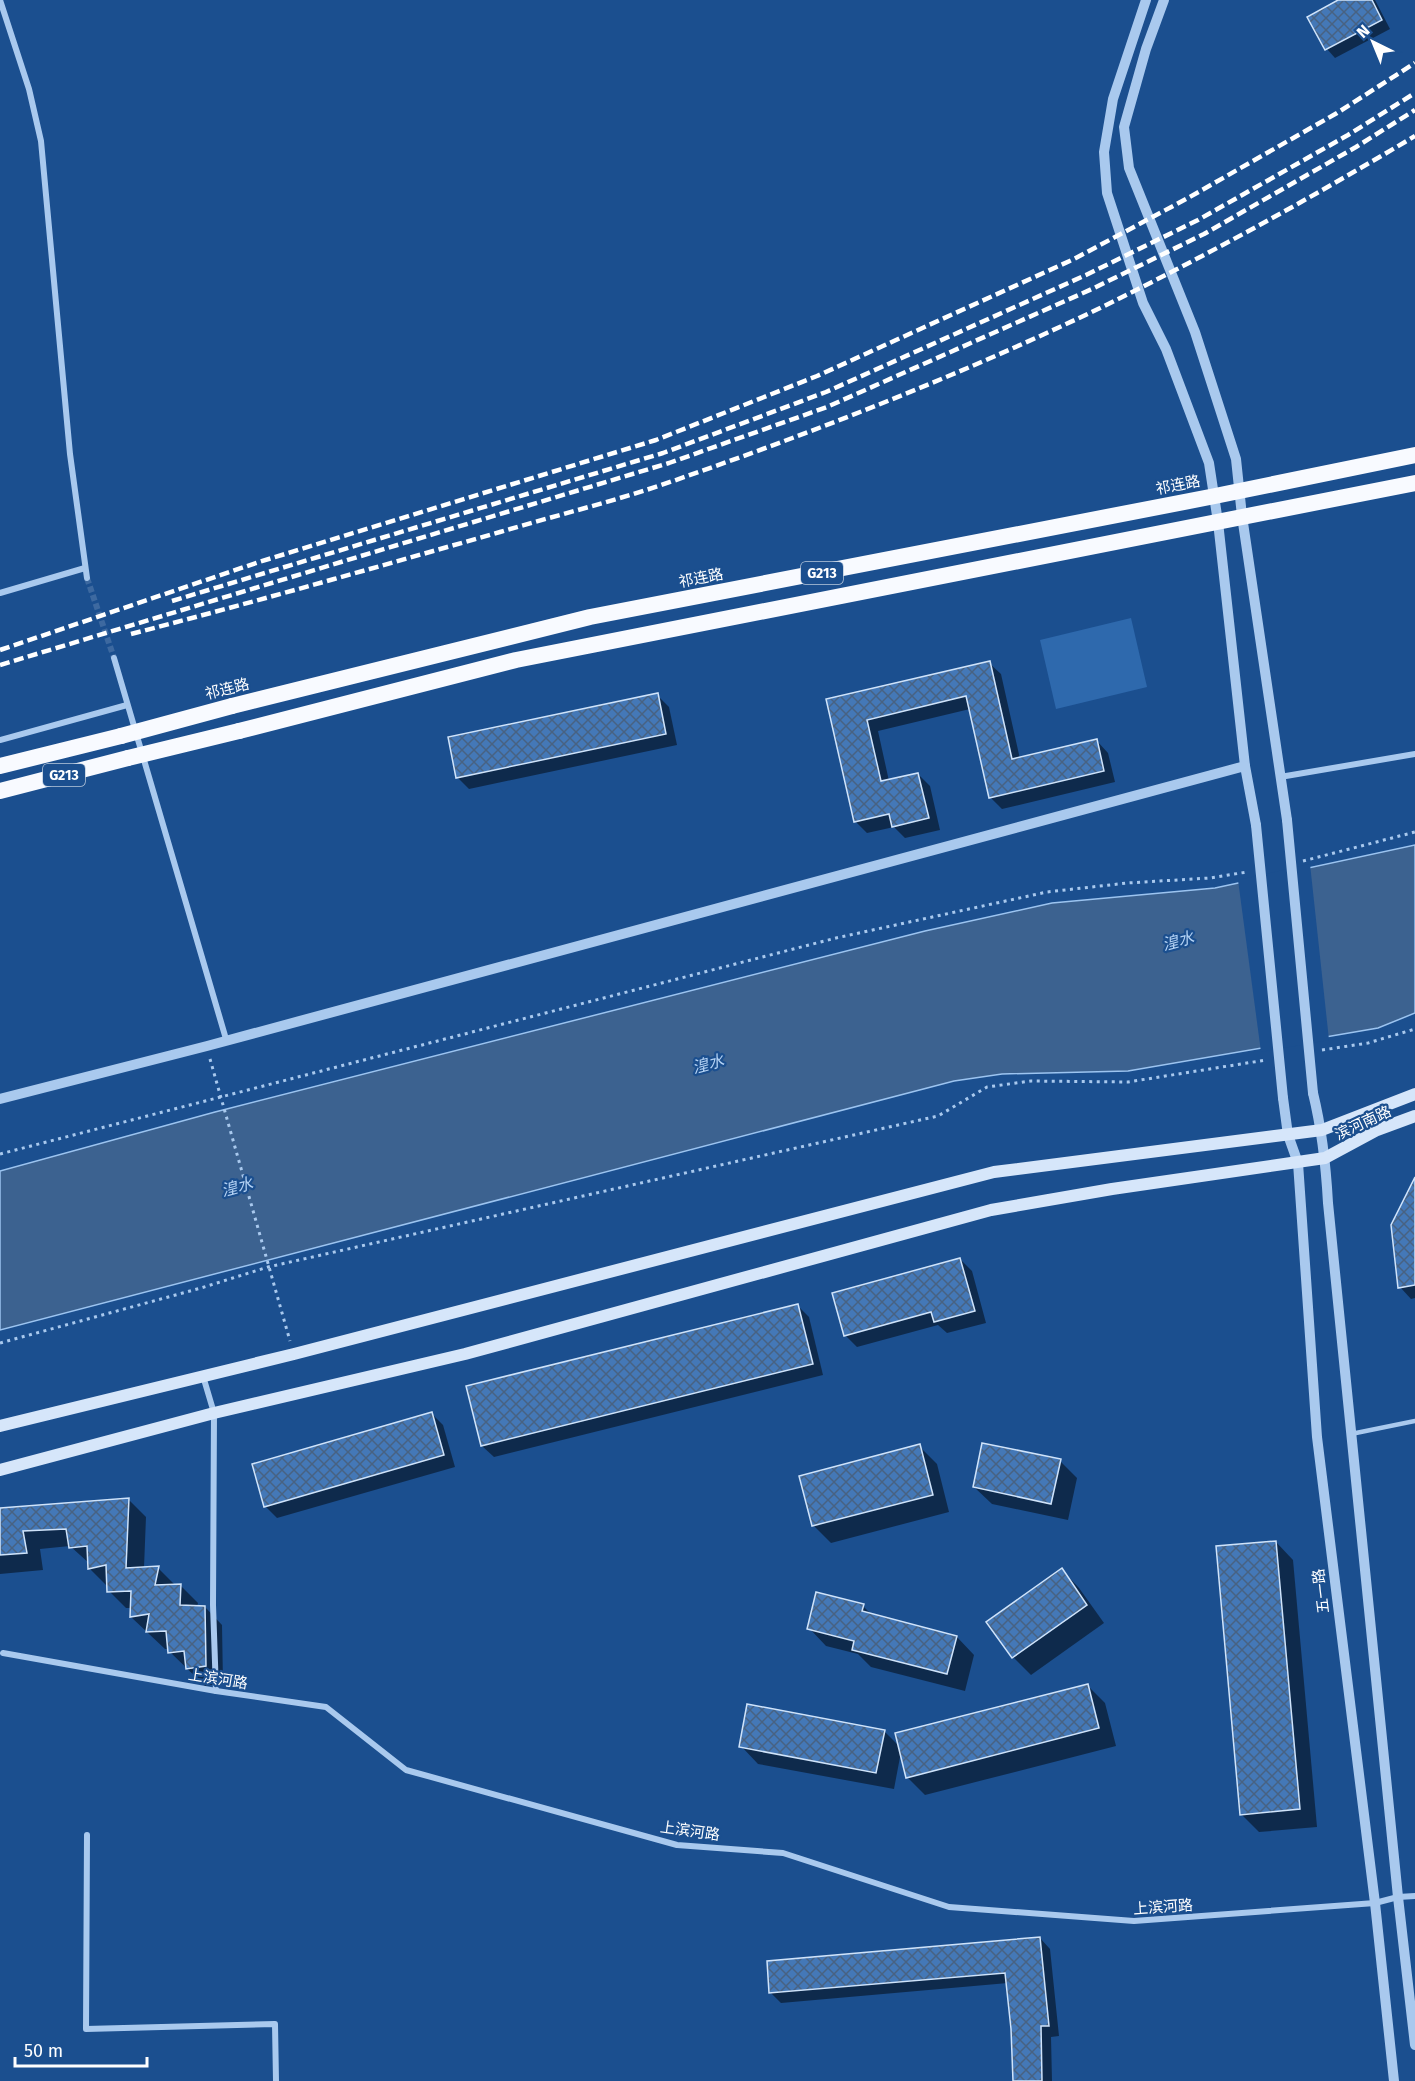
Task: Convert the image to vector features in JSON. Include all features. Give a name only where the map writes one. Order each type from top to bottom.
[{"type":"highway","name":"祁连路","points":[[0,766],[590,617],[1415,455]]},
{"type":"highway","name":"G213","points":[[0,791],[516,660],[1415,483]]},
{"type":"main road","points":[[0,1426],[294,1354],[994,1172],[1322,1130],[1415,1094]]},
{"type":"main road","name":"滨河南路","points":[[0,1470],[214,1413],[465,1354],[991,1210],[1113,1189],[1325,1158],[1377,1130],[1415,1116]]},
{"type":"street","points":[[0,0],[30,89],[41,141],[70,454],[87,578]]},
{"type":"street","name":"五一路","points":[[1146,0],[1113,99],[1104,152],[1107,193],[1143,303],[1166,349],[1209,463],[1215,496],[1245,766],[1256,825],[1283,1098],[1288,1135],[1298,1163],[1317,1437],[1394,2081]]},
{"type":"street","points":[[1164,0],[1146,49],[1124,127],[1129,168],[1195,332],[1236,459],[1241,490],[1242,516],[1287,820],[1313,1093],[1322,1130],[1398,1897],[1415,2045]]},
{"type":"street","points":[[0,593],[85,568]]},
{"type":"street","points":[[114,658],[226,1039]]},
{"type":"street","points":[[0,740],[127,705]]},
{"type":"street","points":[[1279,777],[1415,754]]},
{"type":"street","points":[[0,1100],[1245,766]]},
{"type":"street","points":[[203,1376],[214,1413],[213,1605],[216,1691]]},
{"type":"street","name":"上滨河路","points":[[3,1653],[216,1691],[326,1707],[406,1770],[677,1845],[783,1853],[949,1907],[1134,1922],[1374,1903],[1398,1897],[1415,1896]]},
{"type":"street","points":[[87,1836],[86,2029],[275,2024],[276,2081]]},
{"type":"lane","points":[[1351,1434],[1415,1421]]},
{"type":"path","points":[[1300,862],[1415,832]]},
{"type":"path","points":[[0,1154],[836,938],[1047,892],[1127,883],[1210,878],[1255,870]]},
{"type":"path","points":[[1322,1050],[1368,1043],[1415,1029]]},
{"type":"path","points":[[207,1046],[294,1354]]},
{"type":"path","points":[[0,1343],[201,1288],[268,1267],[938,1116],[987,1087],[1031,1081],[1128,1082],[1276,1058]]},
{"type":"shaded area","points":[[1131,618],[1147,687],[1056,709],[1040,640]]},
{"type":"water","name":"湟水","points":[[1415,845],[1415,1013],[1378,1028],[1128,1071],[1002,1074],[954,1081],[0,1330],[0,1171],[215,1112],[925,931],[1052,903],[1215,888]]},
{"type":"pier","points":[[1310,864],[1329,1040],[1261,1052],[1238,880]]},
{"type":"building","points":[[1338,0],[1372,0],[1382,20],[1325,50],[1307,17]]},
{"type":"building","points":[[990,661],[1012,759],[1097,739],[1104,771],[989,798],[966,696],[867,720],[881,781],[918,773],[929,818],[892,827],[889,814],[854,822],[826,699]]},
{"type":"building","points":[[658,693],[666,734],[456,778],[448,737]]},
{"type":"building","points":[[1415,1177],[1415,1285],[1398,1288],[1391,1225]]},
{"type":"building","points":[[960,1258],[975,1311],[934,1322],[931,1312],[844,1336],[832,1293]]},
{"type":"building","points":[[798,1304],[813,1364],[481,1446],[466,1386]]},
{"type":"building","points":[[432,1412],[444,1455],[264,1507],[252,1464]]},
{"type":"building","points":[[982,1443],[1061,1459],[1051,1504],[973,1487]]},
{"type":"building","points":[[920,1444],[933,1495],[812,1526],[799,1476]]},
{"type":"building","points":[[129,1498],[126,1568],[159,1566],[155,1585],[181,1584],[180,1605],[205,1606],[206,1666],[186,1669],[184,1651],[168,1653],[166,1631],[146,1632],[149,1614],[130,1617],[131,1591],[107,1592],[106,1565],[88,1569],[87,1546],[69,1548],[66,1529],[23,1531],[27,1553],[0,1555],[0,1508]]},
{"type":"building","points":[[1276,1541],[1300,1809],[1240,1815],[1216,1546]]},
{"type":"building","points":[[1062,1568],[1087,1605],[1012,1658],[986,1622]]},
{"type":"building","points":[[816,1592],[864,1604],[862,1611],[957,1636],[947,1674],[852,1650],[854,1641],[807,1629]]},
{"type":"building","points":[[1088,1684],[1099,1728],[906,1778],[895,1733]]},
{"type":"building","points":[[747,1704],[885,1730],[876,1773],[739,1747]]},
{"type":"building","points":[[1040,1937],[1049,2026],[1041,2026],[1042,2081],[1013,2081],[1011,2029],[1005,1973],[769,1993],[767,1961]]},
{"type":"tunnel","points":[[87,578],[114,658]]},
{"type":"railway","points":[[0,650],[259,562],[656,440],[817,376],[1074,259],[1188,198],[1337,113],[1415,63]]},
{"type":"railway","points":[[172,601],[663,453],[826,392],[1086,275],[1198,220],[1348,135],[1415,93]]},
{"type":"railway","points":[[0,665],[669,463],[827,407],[1092,289],[1204,234],[1356,147],[1415,110]]},
{"type":"railway","points":[[131,634],[630,495],[834,422],[994,357],[1098,309],[1258,226],[1415,136]]}]
